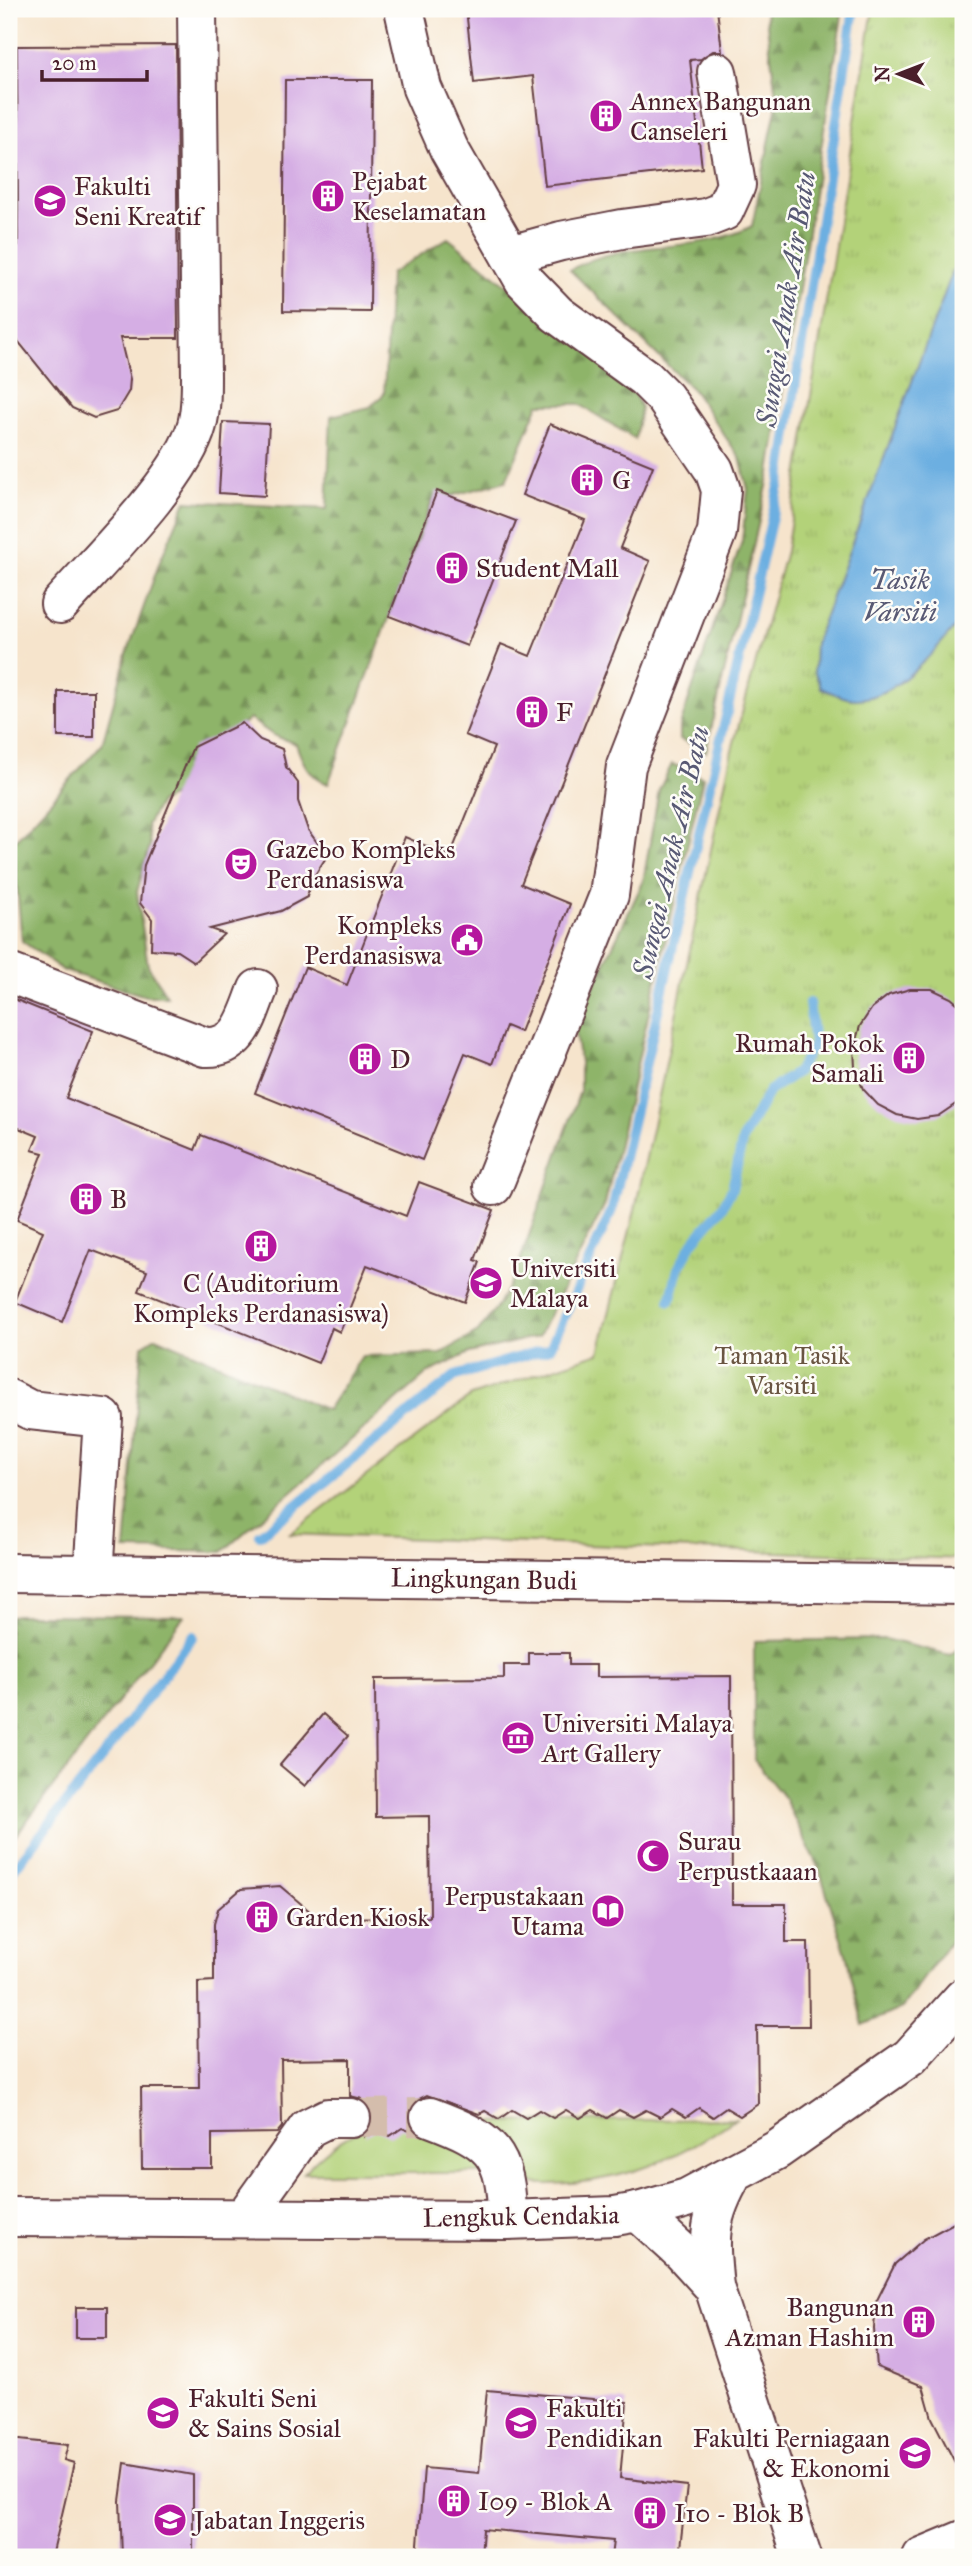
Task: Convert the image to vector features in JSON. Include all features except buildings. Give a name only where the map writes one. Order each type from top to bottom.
[{"type":"street","points":[[60,604],[162,488],[180,461],[197,425],[201,377],[197,9]]},
{"type":"street","points":[[404,9],[422,88],[449,149],[510,255],[537,296],[645,378],[665,398],[714,470],[721,490],[717,532],[626,766],[609,895],[493,1186]]},
{"type":"street","points":[[510,255],[561,241],[706,218],[724,211],[736,185],[717,72]]},
{"type":"street","points":[[9,973],[205,1047],[216,1048],[226,1046],[239,1035],[258,989]]},
{"type":"street","points":[[9,1399],[30,1410],[103,1418],[93,1576]]},
{"type":"street","name":"Lingkungan Budi","points":[[12,1575],[962,1586]]},
{"type":"street","name":"Lengkuk Cendakia","points":[[9,2217],[507,2220],[588,2218],[638,2212],[687,2198],[777,2150],[910,2057],[963,1998]]},
{"type":"street","points":[[430,2117],[461,2129],[486,2144],[501,2166],[507,2184],[507,2220]]},
{"type":"street","points":[[244,2218],[308,2128],[328,2118],[351,2118]]},
{"type":"street","points":[[733,2175],[715,2206],[709,2242],[714,2287],[802,2557]]},
{"type":"street","points":[[638,2212],[683,2253],[714,2287]]},
{"type":"street","points":[[922,2557],[963,2540]]},
{"type":"green space","points":[[765,9],[843,9],[770,473],[706,752],[680,739],[680,726],[742,541],[748,489],[740,458],[693,390],[570,270],[613,253],[708,241],[752,226],[777,104]]},
{"type":"green space","name":"Taman Tasik Varsiti","points":[[873,9],[963,9],[963,1559],[290,1534],[471,1396],[599,1353],[635,1210],[732,750],[786,551]]},
{"type":"green space","points":[[17,46],[17,245],[9,246],[9,53]]},
{"type":"green space","points":[[448,238],[628,381],[641,408],[635,439],[579,404],[539,404],[506,481],[432,501],[328,784],[307,768],[296,744],[273,735],[250,719],[225,737],[174,796],[160,802],[147,825],[150,845],[137,892],[148,966],[167,996],[146,996],[64,971],[22,941],[13,843],[102,744],[127,654],[160,561],[186,501],[327,509],[331,416],[370,407],[384,394],[390,274]]},
{"type":"green space","points":[[672,764],[703,777],[605,1204],[539,1336],[469,1353],[428,1373],[222,1552],[125,1550],[142,1346],[156,1337],[327,1410],[362,1356],[440,1354],[478,1332],[499,1304],[516,1272],[580,1091],[580,1062],[574,1028],[643,882],[659,790]]},
{"type":"green space","points":[[184,1616],[9,1844],[9,1617]]},
{"type":"green space","points":[[884,1639],[950,1655],[963,1645],[963,1924],[902,2008],[863,2025],[846,1954],[819,1869],[785,1799],[754,1760],[754,1641]]},
{"type":"green space","points":[[735,2119],[662,2161],[610,2178],[554,2184],[525,2183],[517,2157],[486,2122]]},
{"type":"green space","points":[[416,2121],[495,2173],[303,2173],[329,2149],[354,2133],[381,2124]]},
{"type":"water","name":"Tasik Varsiti","points":[[963,244],[963,617],[941,644],[897,684],[864,698],[847,698],[821,688],[814,671],[815,643]]},
{"type":"waterway","name":"Sungai Anak Air Batu","points":[[260,1535],[455,1376],[550,1348],[612,1210],[781,478],[854,9]]},
{"type":"waterway","points":[[670,1301],[678,1269],[693,1242],[721,1209],[732,1189],[743,1138],[769,1091],[797,1072],[814,1044],[809,1003]]},
{"type":"waterway","name":"Sungai Anak Air Batu","points":[[9,1875],[193,1636]]},
{"type":"tunnel","points":[[351,2118],[430,2117]]},
{"type":"place","name":"Annex Bangunan Canseleri","points":[[606,116]]},
{"type":"place","name":"Pejabat Keselamatan","points":[[328,196]]},
{"type":"place","name":"Fakulti Seni Kreatif","points":[[50,201]]},
{"type":"place","name":"G","points":[[587,480]]},
{"type":"place","name":"Student Mall","points":[[452,568]]},
{"type":"place","name":"F","points":[[532,712]]},
{"type":"place","name":"Gazebo Kompleks Perdanasiswa","points":[[241,864]]},
{"type":"place","name":"Kompleks Perdanasiswa","points":[[467,940]]},
{"type":"place","name":"Rumah Pokok Samali","points":[[909,1058]]},
{"type":"place","name":"D","points":[[365,1059]]},
{"type":"place","name":"B","points":[[86,1199]]},
{"type":"place","name":"C (Auditorium Kompleks Perdanasiswa)","points":[[261,1246]]},
{"type":"place","name":"Universiti Malaya","points":[[486,1283]]},
{"type":"place","name":"Universiti Malaya Art Gallery","points":[[518,1738]]},
{"type":"place","name":"Surau Perpustkaaan","points":[[653,1856]]},
{"type":"place","name":"Perpustakaan Utama","points":[[608,1911]]},
{"type":"place","name":"Garden Kiosk","points":[[262,1917]]},
{"type":"place","name":"Bangunan Azman Hashim","points":[[919,2322]]},
{"type":"place","name":"Fakulti Seni & Sains Sosial","points":[[163,2413]]},
{"type":"place","name":"Fakulti Pendidikan","points":[[521,2423]]},
{"type":"place","name":"Fakulti Perniagaan & Ekonomi","points":[[915,2453]]},
{"type":"place","name":"I09 - Blok A","points":[[454,2501]]},
{"type":"place","name":"I10 - Blok B","points":[[650,2513]]},
{"type":"place","name":"Jabatan Inggeris","points":[[170,2520]]}]
